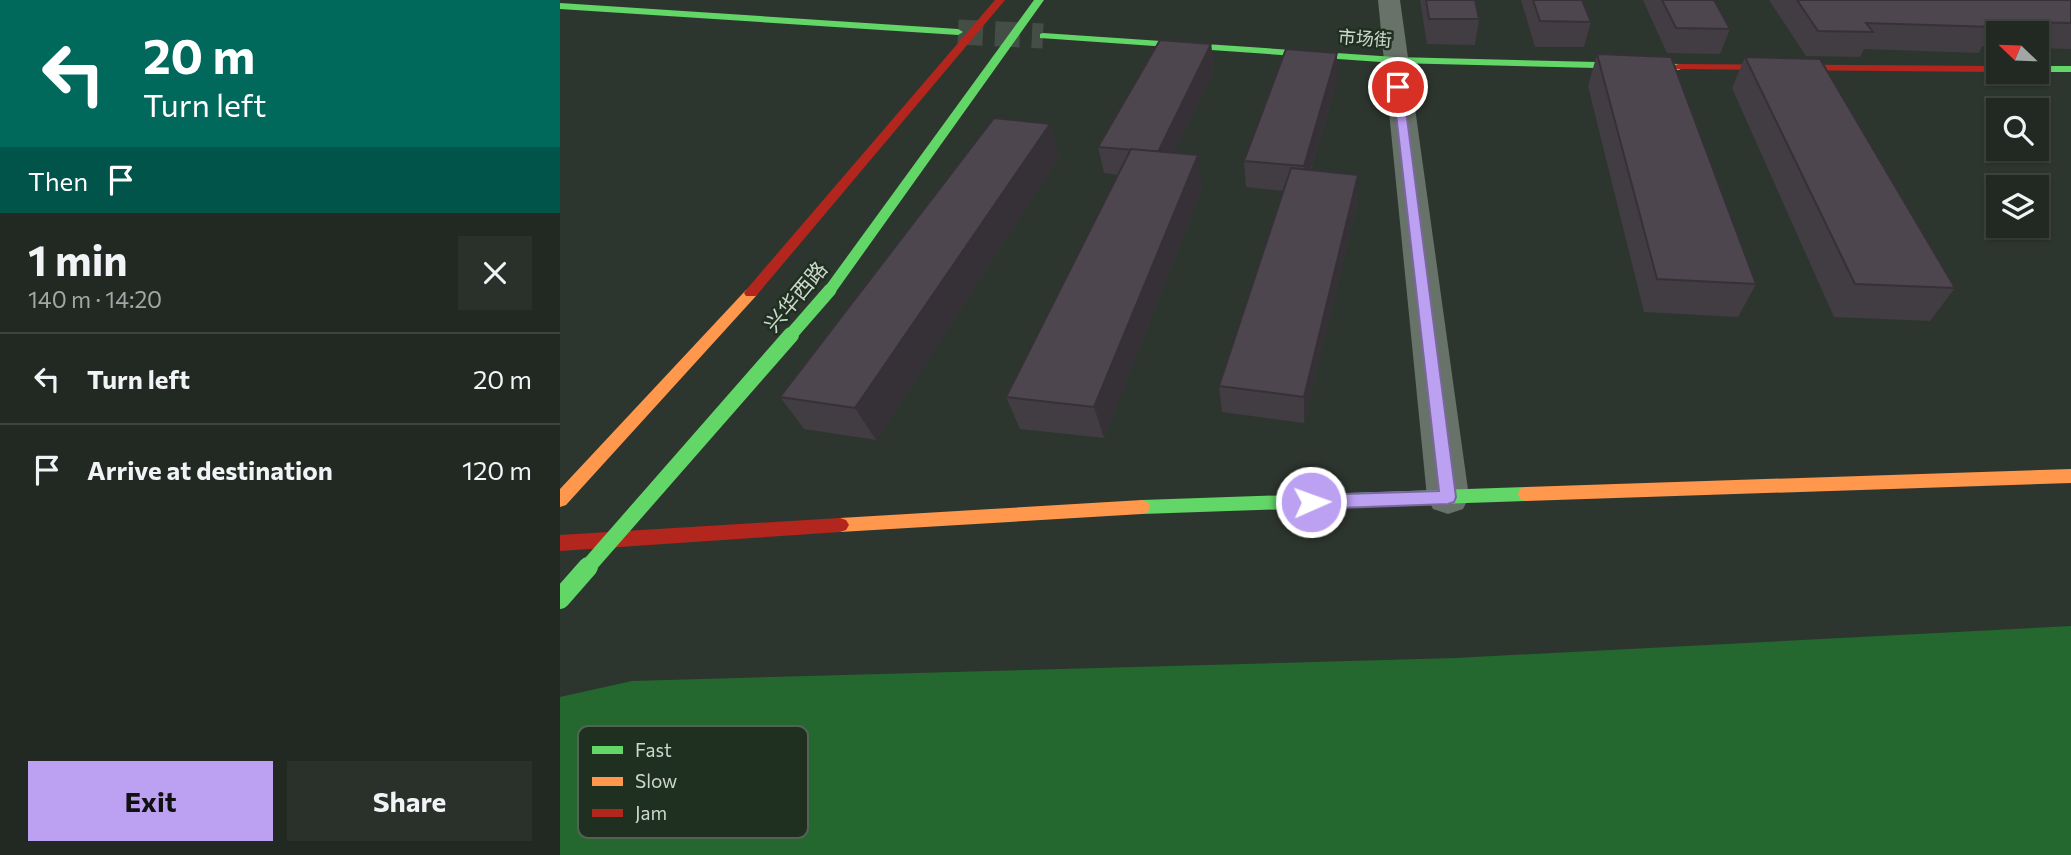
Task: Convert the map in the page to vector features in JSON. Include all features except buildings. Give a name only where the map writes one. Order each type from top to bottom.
[{"type":"street","points":[[560,500],[754,290],[1000,0]]},
{"type":"street","name":"兴华西路","points":[[560,599],[830,290],[1039,0]]},
{"type":"street","points":[[1389,0],[1448,497]]},
{"type":"street","points":[[560,6],[958,32]]},
{"type":"street","name":"市场街","points":[[1043,36],[1395,60],[1644,66],[1986,69]]},
{"type":"street","points":[[2049,69],[2071,69]]},
{"type":"street","points":[[560,543],[1119,508],[2071,476]]},
{"type":"shaded area","points":[[2071,626],[2071,855],[560,855],[560,697],[632,681],[1456,658]]},
{"type":"tunnel","points":[[958,32],[1043,36]]},
{"type":"traffic: fast","points":[[830,290],[1039,0]]},
{"type":"traffic: fast","points":[[560,6],[958,32]]},
{"type":"traffic: fast","points":[[1043,36],[1395,60],[1679,67]]},
{"type":"traffic: fast","points":[[2049,69],[2071,69]]},
{"type":"traffic: fast","points":[[560,599],[830,290]]},
{"type":"traffic: fast","points":[[1142,507],[1526,494]]},
{"type":"traffic: slow","points":[[560,500],[751,293]]},
{"type":"traffic: slow","points":[[1526,494],[2071,476]]},
{"type":"traffic: slow","points":[[840,525],[1142,507]]},
{"type":"traffic: jam","points":[[751,293],[1000,0]]},
{"type":"traffic: jam","points":[[1679,67],[1986,69]]},
{"type":"traffic: jam","points":[[560,543],[840,525]]},
{"type":"route","points":[[1311,502],[1448,497],[1398,87]]}]
